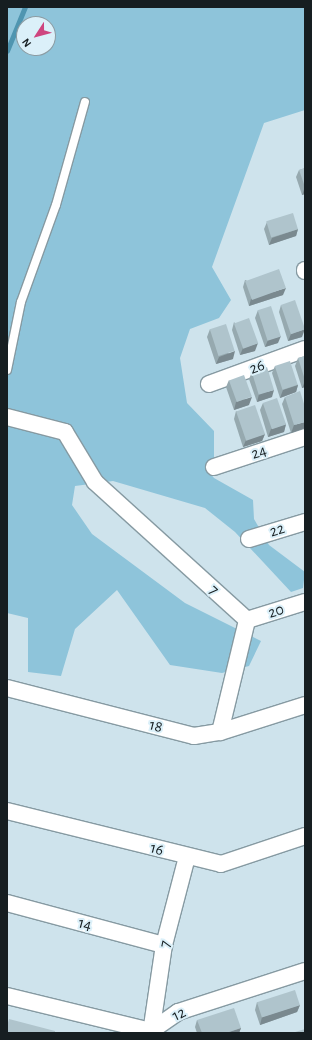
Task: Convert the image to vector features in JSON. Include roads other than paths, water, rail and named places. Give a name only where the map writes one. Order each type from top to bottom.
[{"type":"street","name":"26","points":[[209,384],[305,349]]},
{"type":"street","name":"7","points":[[7,417],[65,432],[95,482],[247,620]]},
{"type":"street","name":"24","points":[[214,467],[305,437]]},
{"type":"street","name":"22","points":[[249,539],[305,522]]},
{"type":"street","name":"20","points":[[247,620],[305,602]]},
{"type":"street","points":[[220,732],[247,620]]},
{"type":"street","name":"18","points":[[7,688],[194,736],[220,732],[305,705]]},
{"type":"street","name":"16","points":[[7,811],[187,857],[221,864],[305,836]]},
{"type":"street","name":"7","points":[[151,1032],[164,945],[187,857]]},
{"type":"street","name":"14","points":[[7,903],[164,945]]},
{"type":"street","name":"12","points":[[151,1032],[178,1012],[305,971]]},
{"type":"street","points":[[7,996],[151,1032]]},
{"type":"lane","points":[[7,370],[21,302],[56,205],[85,102]]},
{"type":"waterway","points":[[7,51],[25,7]]}]
